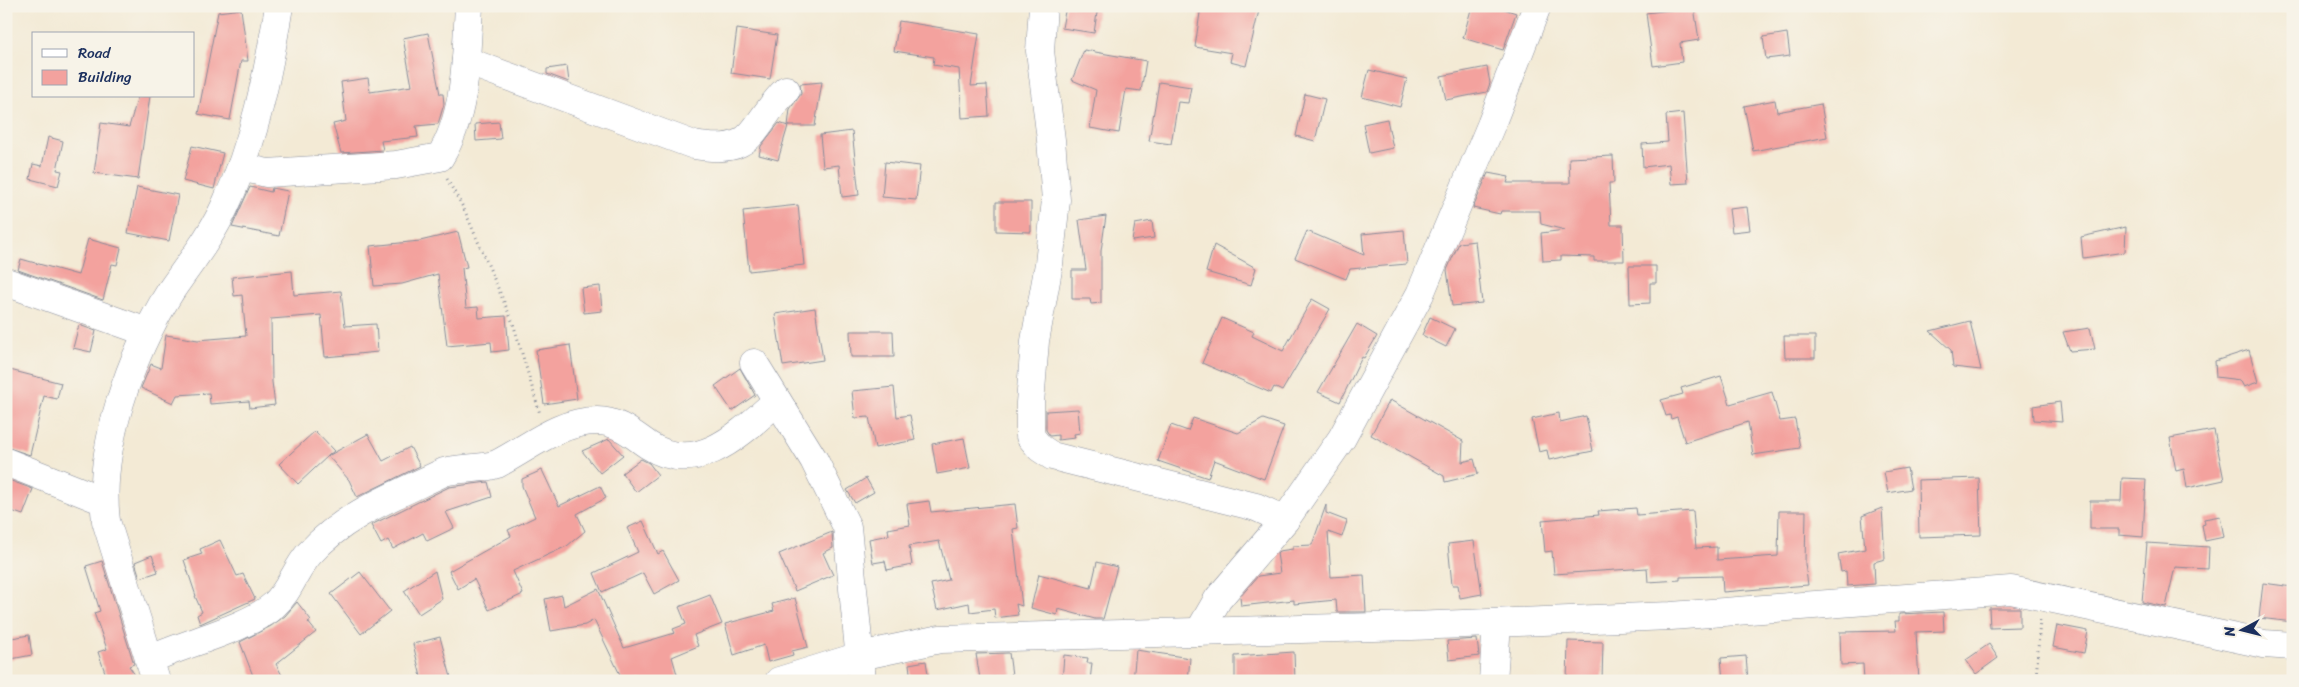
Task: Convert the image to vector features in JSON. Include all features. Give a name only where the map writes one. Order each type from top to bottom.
[{"type":"street","points":[[241,168],[267,173],[396,165],[440,157],[450,142],[458,109],[466,61],[469,6]]},
{"type":"street","points":[[1043,6],[1040,51],[1056,200],[1050,264],[1035,341],[1030,403],[1030,436],[1040,448],[1052,456],[1256,507],[1285,520]]},
{"type":"street","points":[[1199,632],[1218,599],[1285,520],[1342,438],[1420,294],[1494,116],[1537,6]]},
{"type":"street","points":[[153,671],[106,521],[104,501],[107,463],[128,376],[148,332],[224,208],[241,168],[262,98],[275,7]]},
{"type":"street","points":[[466,61],[694,146],[711,148],[734,147],[744,142],[786,90]]},
{"type":"street","points":[[6,282],[148,332]]},
{"type":"street","points":[[754,364],[822,475],[847,526],[861,668]]},
{"type":"street","points":[[153,671],[173,649],[253,618],[274,605],[286,591],[308,555],[348,519],[444,472],[458,468],[485,468],[497,464],[565,425],[600,421],[627,428],[662,454],[677,456],[700,454],[720,448],[737,436],[777,401]]},
{"type":"street","points":[[6,462],[104,501]]},
{"type":"street","points":[[779,681],[861,668],[940,639],[1497,623],[1672,616],[2012,590],[2264,644],[2293,646]]},
{"type":"street","points":[[1493,681],[1497,623]]},
{"type":"path","points":[[434,159],[464,209],[513,324],[548,436]]},
{"type":"path","points":[[2036,681],[2042,596]]},
{"type":"building","points":[[1066,6],[1098,6],[1094,33],[1062,28]]},
{"type":"building","points":[[1201,6],[1260,6],[1246,66],[1230,62],[1232,53],[1195,47]]},
{"type":"building","points":[[1472,6],[1495,6],[1516,13],[1503,50],[1463,38]]},
{"type":"building","points":[[1694,7],[1699,40],[1680,43],[1682,62],[1653,66],[1646,13]]},
{"type":"building","points":[[241,9],[248,61],[241,61],[230,120],[198,114],[218,12]]},
{"type":"building","points":[[899,21],[979,34],[971,86],[987,85],[989,116],[962,118],[959,69],[933,65],[934,57],[894,51]]},
{"type":"building","points":[[737,29],[777,35],[770,79],[731,73]]},
{"type":"building","points":[[428,33],[440,94],[443,94],[444,104],[438,124],[416,126],[418,137],[381,141],[383,150],[341,153],[333,124],[346,121],[341,82],[368,78],[370,92],[412,86],[403,38]]},
{"type":"building","points":[[1787,33],[1790,56],[1766,59],[1763,37]]},
{"type":"building","points":[[1084,50],[1146,61],[1141,91],[1126,89],[1119,133],[1090,128],[1096,90],[1072,80]]},
{"type":"building","points":[[567,66],[569,82],[547,74],[547,69]]},
{"type":"building","points":[[1487,67],[1490,83],[1487,92],[1446,100],[1441,76]]},
{"type":"building","points":[[1369,70],[1407,79],[1400,107],[1362,97]]},
{"type":"building","points":[[822,82],[815,126],[788,126],[790,109],[801,94],[800,84]]},
{"type":"building","points":[[1159,82],[1191,87],[1188,103],[1178,102],[1171,144],[1149,141]]},
{"type":"building","points":[[1305,94],[1325,99],[1315,141],[1296,136]]},
{"type":"building","points":[[137,98],[150,98],[138,179],[94,173],[101,123],[129,127]]},
{"type":"building","points":[[1775,100],[1777,112],[1821,104],[1827,137],[1753,151],[1744,106]]},
{"type":"building","points":[[1683,113],[1688,183],[1671,184],[1669,164],[1643,167],[1642,144],[1668,142],[1666,115]]},
{"type":"building","points":[[1387,119],[1393,148],[1369,153],[1363,124]]},
{"type":"building","points":[[499,122],[501,139],[476,141],[475,124]]},
{"type":"building","points":[[779,123],[788,126],[778,160],[759,155],[761,146]]},
{"type":"building","points":[[852,131],[859,195],[842,197],[839,165],[823,167],[820,135]]},
{"type":"building","points":[[48,137],[63,141],[57,170],[62,171],[58,186],[30,179],[33,164],[42,166]]},
{"type":"building","points":[[192,146],[223,153],[214,189],[183,181]]},
{"type":"building","points":[[1613,156],[1614,183],[1609,183],[1611,225],[1623,225],[1624,261],[1594,261],[1594,257],[1561,256],[1561,260],[1543,261],[1541,233],[1565,230],[1541,224],[1540,211],[1501,211],[1500,214],[1473,208],[1488,173],[1509,177],[1507,183],[1570,183],[1569,158]]},
{"type":"building","points":[[885,162],[920,166],[916,200],[882,197]]},
{"type":"building","points":[[137,187],[178,195],[169,241],[128,233]]},
{"type":"building","points":[[250,187],[271,192],[272,188],[288,191],[279,236],[232,227]]},
{"type":"building","points":[[996,202],[1031,202],[1031,232],[996,231]]},
{"type":"building","points":[[798,205],[804,265],[749,271],[743,211]]},
{"type":"building","points":[[1747,207],[1750,230],[1732,232],[1729,209]]},
{"type":"building","points":[[1106,216],[1101,251],[1101,303],[1091,304],[1090,299],[1072,299],[1072,270],[1086,270],[1079,220]]},
{"type":"building","points":[[1152,221],[1154,238],[1132,241],[1135,224]]},
{"type":"building","points":[[2126,227],[2125,252],[2083,258],[2081,237]]},
{"type":"building","points":[[1404,230],[1407,264],[1350,269],[1346,279],[1295,258],[1307,231],[1364,255],[1362,234]]},
{"type":"building","points":[[458,232],[467,267],[462,268],[466,308],[478,307],[479,318],[506,316],[509,350],[492,352],[491,342],[447,346],[438,274],[402,284],[374,286],[370,246],[420,241]]},
{"type":"building","points":[[88,239],[121,248],[117,265],[112,264],[103,300],[18,270],[21,259],[78,275]]},
{"type":"building","points":[[1475,241],[1482,303],[1452,306],[1447,270],[1459,243]]},
{"type":"building","points":[[1214,245],[1256,268],[1251,285],[1206,272]]},
{"type":"building","points":[[1629,266],[1656,266],[1656,283],[1650,283],[1650,303],[1630,304]]},
{"type":"building","points":[[292,271],[294,295],[341,291],[345,326],[376,324],[378,352],[325,357],[321,315],[271,319],[272,382],[275,405],[250,408],[249,401],[210,404],[209,393],[177,395],[173,403],[141,388],[151,364],[161,368],[166,335],[198,340],[246,336],[242,295],[234,296],[232,277]]},
{"type":"building","points":[[600,286],[602,311],[584,313],[581,288]]},
{"type":"building","points":[[1312,299],[1330,309],[1282,391],[1274,387],[1271,393],[1202,363],[1222,318],[1254,332],[1252,336],[1283,351]]},
{"type":"building","points":[[815,308],[823,360],[783,366],[775,314]]},
{"type":"building","points":[[1430,317],[1455,329],[1446,347],[1422,335]]},
{"type":"building","points":[[1970,321],[1981,370],[1953,367],[1951,350],[1930,331]]},
{"type":"building","points":[[1357,324],[1377,336],[1364,358],[1362,357],[1340,402],[1318,392]]},
{"type":"building","points":[[79,325],[96,331],[91,352],[73,348]]},
{"type":"building","points":[[2090,328],[2095,349],[2070,351],[2063,332]]},
{"type":"building","points":[[850,331],[893,331],[894,357],[851,357]]},
{"type":"building","points":[[1784,336],[1815,336],[1815,358],[1785,358]]},
{"type":"building","points":[[570,345],[577,399],[544,404],[536,350]]},
{"type":"building","points":[[2249,350],[2258,382],[2244,387],[2240,380],[2216,377],[2215,361]]},
{"type":"building","points":[[740,368],[755,395],[732,411],[715,386]]},
{"type":"building","points":[[6,369],[61,383],[57,399],[44,396],[30,455],[6,447]]},
{"type":"building","points":[[1721,376],[1730,404],[1772,392],[1780,421],[1795,419],[1800,448],[1753,455],[1748,422],[1685,442],[1677,417],[1671,419],[1670,415],[1666,416],[1661,400],[1683,394],[1681,388]]},
{"type":"building","points":[[894,387],[897,417],[910,415],[915,440],[875,448],[869,417],[855,418],[852,391]]},
{"type":"building","points":[[1390,400],[1463,441],[1462,462],[1474,459],[1478,474],[1445,482],[1444,476],[1371,435]]},
{"type":"building","points":[[2060,402],[2062,422],[2034,420],[2033,406]]},
{"type":"building","points":[[1078,409],[1080,433],[1074,434],[1075,438],[1058,440],[1058,435],[1050,436],[1046,430],[1046,411]]},
{"type":"building","points":[[1559,413],[1560,422],[1586,416],[1593,451],[1549,460],[1547,450],[1539,452],[1532,419]]},
{"type":"building","points":[[1193,418],[1238,433],[1263,419],[1284,426],[1264,479],[1214,460],[1208,478],[1158,461],[1171,425],[1188,431]]},
{"type":"building","points":[[2214,430],[2224,480],[2187,488],[2184,469],[2176,471],[2170,438]]},
{"type":"building","points":[[315,431],[334,451],[298,484],[279,464]]},
{"type":"building","points":[[368,434],[383,461],[410,447],[420,466],[357,497],[349,480],[328,456]]},
{"type":"building","points":[[964,438],[970,468],[937,474],[932,444]]},
{"type":"building","points":[[609,439],[623,455],[600,473],[582,451]]},
{"type":"building","points":[[641,459],[649,463],[658,475],[636,492],[622,473]]},
{"type":"building","points":[[1907,468],[1911,489],[1888,493],[1884,472]]},
{"type":"building","points":[[542,470],[559,506],[600,486],[606,498],[577,514],[585,531],[567,546],[513,571],[523,594],[489,610],[474,579],[458,589],[449,571],[511,536],[508,530],[535,517],[522,486],[522,479]]},
{"type":"building","points":[[866,478],[874,492],[855,503],[847,490]]},
{"type":"building","points":[[1979,478],[1981,535],[1919,537],[1918,480]]},
{"type":"building","points":[[2122,478],[2146,479],[2143,537],[2119,535],[2119,529],[2090,529],[2090,501],[2121,501]]},
{"type":"building","points":[[6,479],[33,489],[23,515],[6,509]]},
{"type":"building","points":[[488,482],[492,497],[446,512],[454,528],[427,541],[423,533],[393,549],[388,540],[381,544],[371,525],[449,487]]},
{"type":"building","points":[[929,501],[931,512],[1015,504],[1018,528],[1013,529],[1022,606],[1016,604],[1018,615],[995,618],[994,609],[970,612],[969,603],[937,610],[931,584],[949,580],[939,541],[909,546],[912,565],[887,570],[885,561],[873,563],[869,539],[889,535],[888,529],[910,525],[907,504]]},
{"type":"building","points":[[1326,505],[1326,513],[1347,521],[1342,537],[1328,532],[1331,577],[1364,575],[1366,612],[1337,612],[1336,600],[1294,604],[1294,600],[1241,606],[1240,597],[1258,576],[1280,573],[1277,553],[1279,551],[1293,549],[1293,546],[1312,545]]},
{"type":"building","points":[[1636,508],[1637,515],[1693,511],[1696,548],[1717,547],[1717,560],[1778,556],[1779,511],[1806,511],[1805,564],[1808,585],[1723,592],[1722,576],[1680,577],[1680,580],[1648,582],[1647,568],[1554,574],[1552,551],[1545,552],[1542,520],[1599,515],[1598,511]]},
{"type":"building","points":[[1882,508],[1885,559],[1874,562],[1875,584],[1847,586],[1846,571],[1841,572],[1838,554],[1865,549],[1862,516]]},
{"type":"building","points":[[2220,516],[2224,537],[2205,541],[2202,525],[2205,524],[2204,519]]},
{"type":"building","points":[[643,521],[658,554],[663,551],[679,580],[654,594],[643,573],[602,592],[594,573],[638,552],[627,528]]},
{"type":"building","points":[[832,532],[833,548],[823,553],[833,575],[795,591],[779,554]]},
{"type":"building","points":[[220,540],[237,576],[243,574],[255,599],[200,624],[197,615],[202,612],[184,560],[202,554],[200,549]]},
{"type":"building","points":[[1474,541],[1482,594],[1460,598],[1458,585],[1452,585],[1448,544]]},
{"type":"building","points":[[2147,543],[2209,547],[2208,569],[2175,567],[2166,607],[2142,602]]},
{"type":"building","points":[[152,555],[158,572],[140,578],[135,562]]},
{"type":"building","points":[[102,561],[134,664],[129,666],[139,681],[108,681],[98,652],[107,649],[94,613],[100,611],[86,566]]},
{"type":"building","points":[[1097,562],[1117,567],[1103,619],[1095,619],[1058,609],[1057,615],[1031,608],[1039,574],[1091,588]]},
{"type":"building","points":[[435,571],[442,599],[419,614],[404,591]]},
{"type":"building","points":[[360,572],[390,611],[361,634],[331,594]]},
{"type":"building","points":[[2263,583],[2293,587],[2293,622],[2259,618]]},
{"type":"building","points":[[598,589],[624,648],[675,633],[673,629],[686,624],[679,607],[710,595],[722,624],[694,635],[698,646],[672,657],[679,681],[623,681],[594,620],[585,625],[551,631],[545,599],[562,595],[564,606]]},
{"type":"building","points":[[795,598],[808,647],[792,651],[793,655],[768,662],[764,645],[734,655],[725,624],[774,611],[772,604]]},
{"type":"building","points":[[297,602],[311,620],[308,622],[316,632],[276,664],[285,681],[255,681],[240,642],[271,626],[285,616]]},
{"type":"building","points":[[1989,608],[2020,608],[2020,627],[1990,628]]},
{"type":"building","points":[[1943,612],[1944,631],[1916,632],[1919,681],[1864,681],[1863,664],[1841,665],[1840,632],[1896,631],[1895,621],[1899,621],[1899,614]]},
{"type":"building","points":[[2057,625],[2088,631],[2084,653],[2053,647]]},
{"type":"building","points":[[29,635],[32,655],[6,660],[6,639]]},
{"type":"building","points":[[440,637],[452,681],[422,681],[413,644]]},
{"type":"building","points":[[1477,639],[1479,656],[1449,660],[1447,641]]},
{"type":"building","points":[[1568,641],[1603,642],[1602,681],[1567,681]]},
{"type":"building","points":[[1989,644],[1998,658],[1976,674],[1966,660]]},
{"type":"building","points":[[1136,650],[1190,658],[1188,681],[1133,681]]},
{"type":"building","points":[[1294,652],[1295,681],[1235,681],[1235,656]]},
{"type":"building","points":[[1009,653],[1012,675],[980,679],[976,654]]},
{"type":"building","points":[[1064,655],[1088,658],[1087,663],[1092,663],[1090,681],[1062,681]]},
{"type":"building","points":[[1746,656],[1748,681],[1723,681],[1721,658]]},
{"type":"building","points":[[926,661],[929,681],[911,681],[909,664]]}]
